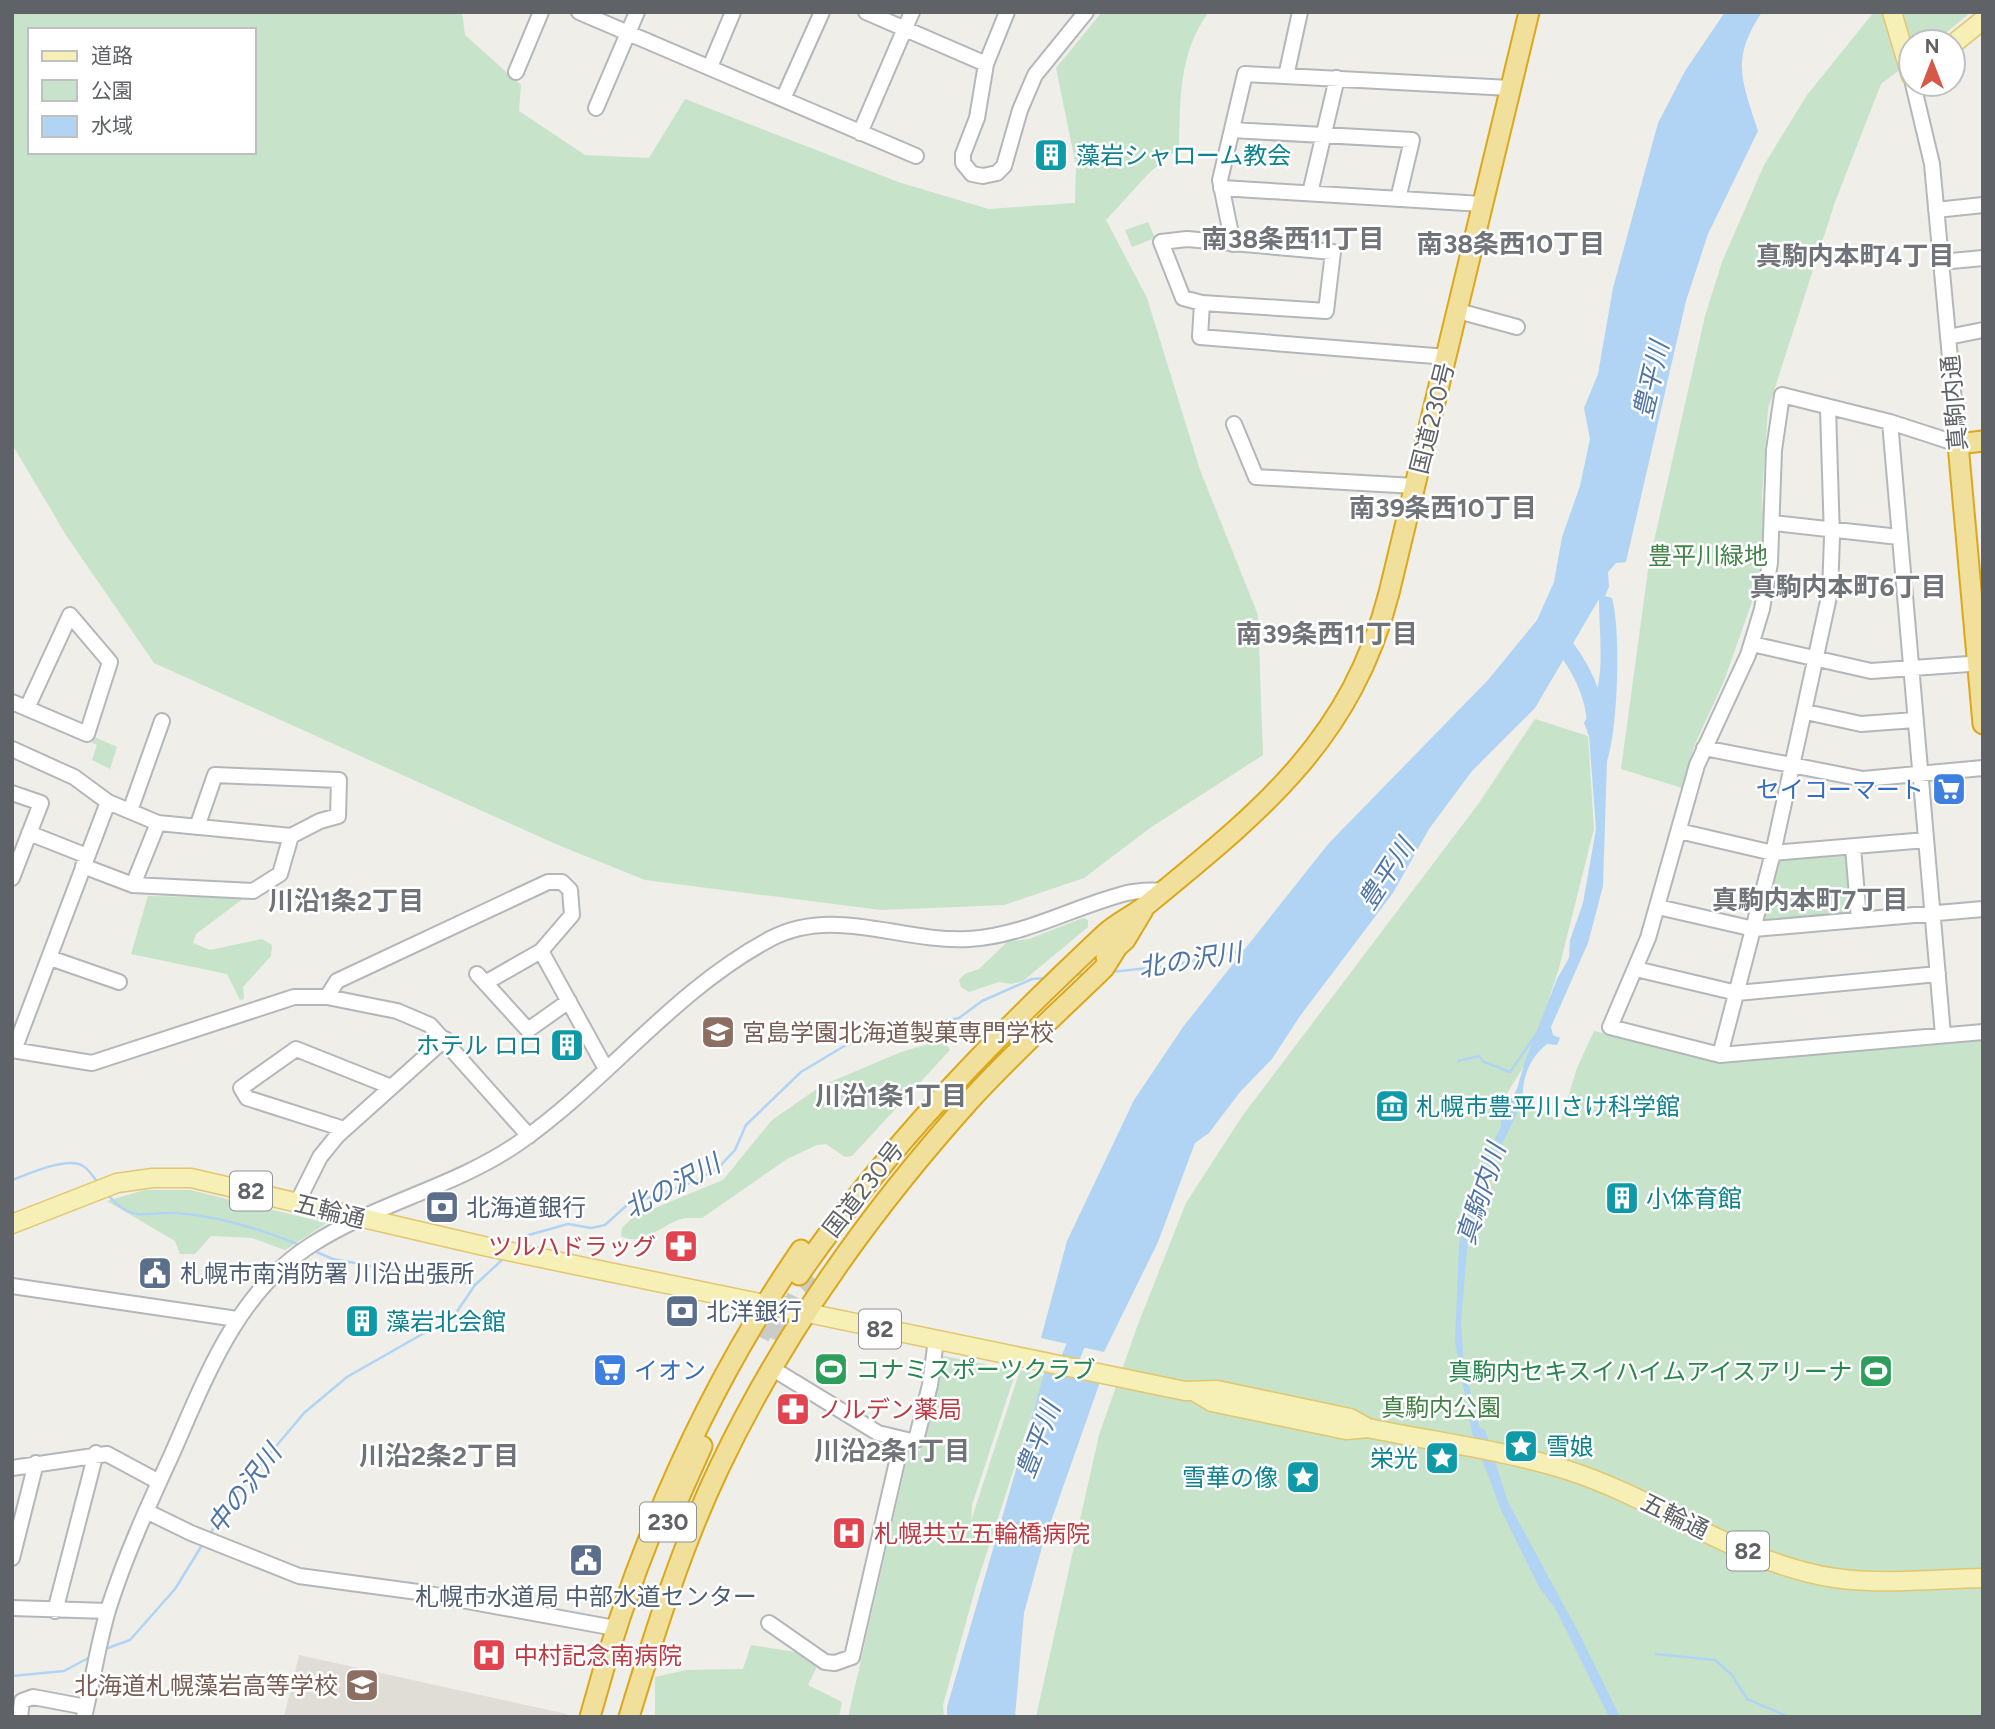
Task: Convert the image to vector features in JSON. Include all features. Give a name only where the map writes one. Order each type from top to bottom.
[{"type":"highway","name":"国道230号","points":[[1109,950],[1073,961],[896,1146],[807,1277],[901,1162],[1010,1044],[1109,950],[1145,906],[1285,784],[1333,723],[1362,674],[1374,644],[1415,486],[1529,12]]},
{"type":"highway","points":[[1958,444],[1983,442]]},
{"type":"highway","name":"真駒内通","points":[[1958,444],[1977,572],[1983,723]]},
{"type":"highway","points":[[629,1717],[653,1638],[691,1533],[720,1467],[772,1369],[807,1312],[910,1170],[974,1096],[1031,1040],[1109,950]]},
{"type":"highway","points":[[590,1717],[615,1628],[649,1532],[718,1386],[767,1303],[816,1229],[871,1156],[963,1053],[1018,1000],[1073,961]]},
{"type":"highway","name":"230","points":[[602,1717],[631,1619],[660,1539],[711,1427],[768,1339],[675,1542],[647,1616],[616,1717]]},
{"type":"main road","points":[[1892,12],[1897,29]]},
{"type":"main road","points":[[1967,33],[1983,20]]},
{"type":"main road","name":"五輪通","points":[[12,1224],[105,1186],[136,1180],[191,1178],[488,1247],[767,1303]]},
{"type":"main road","name":"82","points":[[767,1303],[945,1342]]},
{"type":"main road","name":"五輪通","points":[[945,1342],[1194,1392],[1212,1402],[1346,1430],[1368,1428],[1527,1461],[1616,1487],[1786,1566],[1833,1578],[1877,1582],[1983,1578]]},
{"type":"street","points":[[516,72],[541,12]]},
{"type":"street","points":[[579,12],[916,156]]},
{"type":"street","points":[[596,108],[638,12]]},
{"type":"street","points":[[710,67],[733,12]]},
{"type":"street","points":[[783,99],[822,12]]},
{"type":"street","points":[[866,12],[986,64]]},
{"type":"street","points":[[860,133],[912,12]]},
{"type":"street","points":[[1007,12],[986,64],[976,118],[963,154],[963,163],[972,174],[983,176],[997,173],[1004,166],[1020,110],[1035,75],[1086,12]]},
{"type":"street","points":[[1286,76],[1300,12]]},
{"type":"street","points":[[1233,244],[1220,180],[1245,74],[1510,88]]},
{"type":"street","points":[[1310,193],[1337,78]]},
{"type":"street","name":"真駒内通","points":[[1917,98],[1927,134],[1958,444]]},
{"type":"street","points":[[1232,130],[1412,140],[1398,199]]},
{"type":"street","points":[[1221,188],[1482,204]]},
{"type":"street","points":[[1936,210],[1983,205]]},
{"type":"street","points":[[1187,239],[1233,244],[1334,252],[1326,311],[1202,303],[1183,298],[1161,242],[1187,239]]},
{"type":"street","points":[[1941,262],[1983,258]]},
{"type":"street","points":[[1202,303],[1200,337],[1447,357]]},
{"type":"street","points":[[1458,311],[1517,327]]},
{"type":"street","points":[[1948,337],[1983,330]]},
{"type":"street","points":[[1958,444],[1890,422],[1828,409],[1782,395],[1774,450],[1770,563],[1752,644],[1704,748],[1658,907],[1636,969],[1610,1027],[1720,1055],[1983,1032]]},
{"type":"street","points":[[1720,1055],[1773,853],[1818,660],[1830,592],[1832,529],[1828,409]]},
{"type":"street","points":[[1890,422],[1943,1035]]},
{"type":"street","points":[[1234,424],[1256,477],[1415,486]]},
{"type":"street","points":[[1773,523],[1899,537]]},
{"type":"street","points":[[12,702],[87,734],[110,662],[70,615],[27,708]]},
{"type":"street","points":[[1752,644],[1871,671],[1980,663]]},
{"type":"street","points":[[1806,712],[1861,724],[1915,720]]},
{"type":"street","points":[[130,811],[162,722]]},
{"type":"street","points":[[1704,748],[1863,779],[1983,768]]},
{"type":"street","points":[[12,749],[74,777],[108,802],[158,823],[197,827],[291,836],[320,821],[338,816],[340,780],[215,775],[197,827]]},
{"type":"street","points":[[12,793],[41,803],[12,878]]},
{"type":"street","points":[[108,802],[13,1050],[92,1063],[294,997],[327,997],[414,1016],[430,1025],[529,1136]]},
{"type":"street","points":[[133,885],[158,823]]},
{"type":"street","points":[[1679,831],[1773,853],[1926,840]]},
{"type":"street","points":[[29,833],[133,885],[253,891],[280,874],[291,836]]},
{"type":"street","points":[[1853,847],[1859,920]]},
{"type":"street","points":[[327,997],[337,981],[548,882],[562,882],[570,890],[572,915],[541,951],[481,978],[528,1030],[569,1001]]},
{"type":"street","points":[[20,1717],[22,1701],[33,1697],[85,1712],[108,1611],[159,1482],[237,1319],[273,1273],[299,1253],[336,1232],[495,1158],[529,1136],[706,979],[770,939],[793,929],[834,923],[941,940],[978,939],[1009,932],[1130,892],[1165,890]]},
{"type":"street","points":[[1658,907],[1754,929],[1983,909]]},
{"type":"street","points":[[541,951],[606,1069]]},
{"type":"street","points":[[50,958],[119,982]]},
{"type":"street","points":[[1636,969],[1737,993],[1938,974]]},
{"type":"street","points":[[297,1203],[320,1157],[344,1129],[389,1086],[445,1040]]},
{"type":"street","points":[[344,1129],[247,1098],[241,1088],[296,1049],[389,1086]]},
{"type":"street","points":[[12,1286],[237,1319]]},
{"type":"street","points":[[772,1369],[878,1433],[902,1440],[916,1440],[930,1385],[945,1342]]},
{"type":"street","points":[[769,1623],[825,1662],[835,1663],[852,1657],[902,1440]]},
{"type":"street","points":[[12,1468],[96,1453],[107,1454],[159,1482]]},
{"type":"street","points":[[55,1611],[96,1453]]},
{"type":"street","points":[[12,1558],[36,1463]]},
{"type":"street","points":[[146,1511],[299,1576],[418,1592],[615,1628]]},
{"type":"street","points":[[12,1608],[108,1611]]},
{"type":"shaded area","name":"北海道札幌藻岩高等学校","points":[[299,1655],[567,1714],[566,1717],[284,1717]]},
{"type":"green space","points":[[12,12],[462,12],[465,35],[521,85],[519,111],[585,155],[649,158],[685,99],[901,183],[989,209],[1075,203],[1076,166],[1056,68],[1102,12],[1209,12],[1192,43],[1183,77],[1179,148],[1149,173],[1106,220],[1147,298],[1200,470],[1258,615],[1263,755],[1150,828],[1084,878],[1004,905],[881,910],[645,880],[558,845],[154,663],[66,535],[12,444]]},
{"type":"green space","name":"豊平川緑地","points":[[1874,12],[1971,12],[1952,28],[1897,28],[1897,72],[1881,84],[1835,202],[1768,409],[1762,495],[1766,562],[1724,681],[1695,744],[1682,788],[1621,769],[1649,563],[1705,316],[1722,262],[1764,165],[1807,95]]},
{"type":"green space","points":[[1148,222],[1155,238],[1132,247],[1125,230]]},
{"type":"green space","name":"真駒内公園","points":[[1535,719],[1588,736],[1594,829],[1559,968],[1531,1054],[1503,1100],[1561,1120],[1577,1068],[1594,1031],[1721,1060],[1983,1037],[1983,1717],[1036,1717],[1099,1435],[1137,1327],[1186,1203],[1243,1115],[1479,803]]},
{"type":"green space","points":[[92,736],[117,747],[110,769],[92,760],[97,745],[91,742]]},
{"type":"green space","points":[[1848,854],[1852,914],[1765,922],[1763,918],[1780,858]]},
{"type":"green space","points":[[148,896],[244,898],[196,934],[193,943],[210,950],[262,939],[272,945],[271,956],[243,987],[244,999],[240,1000],[227,974],[131,954]]},
{"type":"green space","points":[[1083,918],[1088,920],[1088,927],[1023,981],[1012,984],[999,982],[969,992],[961,987],[959,980],[965,974],[979,969],[1007,942],[1029,939]]},
{"type":"green space","points":[[932,1043],[946,1043],[950,1050],[852,1156],[845,1157],[826,1144],[817,1145],[787,1159],[702,1218],[677,1220],[638,1239],[621,1236],[622,1228],[633,1217],[723,1180],[772,1120],[821,1086],[901,1052]]},
{"type":"green space","points":[[145,1190],[190,1190],[327,1223],[285,1250],[252,1238],[211,1236],[195,1254],[180,1254],[175,1241],[107,1201]]},
{"type":"green space","points":[[940,1355],[1016,1371],[972,1505],[971,1521],[1020,1370],[1044,1376],[976,1586],[943,1705],[944,1717],[848,1717],[909,1450],[920,1451]]},
{"type":"green space","points":[[751,1645],[802,1653],[818,1664],[808,1685],[842,1702],[839,1717],[655,1717],[655,1677],[686,1670],[743,1669]]},
{"type":"water","points":[[1725,12],[1762,12],[1752,29],[1742,57],[1747,98],[1758,131],[1708,234],[1686,301],[1626,562],[1616,563],[1608,572],[1609,587],[1605,596],[1612,598],[1615,613],[1617,680],[1614,727],[1607,761],[1603,886],[1588,943],[1551,1027],[1553,1035],[1560,1038],[1557,1045],[1547,1044],[1531,1062],[1524,1085],[1523,1101],[1482,1185],[1480,1200],[1469,1227],[1461,1321],[1464,1367],[1480,1428],[1485,1430],[1508,1502],[1580,1635],[1620,1717],[1609,1717],[1555,1608],[1540,1589],[1501,1510],[1472,1433],[1455,1342],[1459,1244],[1477,1179],[1501,1126],[1501,1116],[1517,1089],[1557,979],[1569,958],[1570,940],[1583,903],[1596,829],[1589,735],[1584,723],[1592,708],[1599,678],[1599,599],[1535,708],[1472,771],[1429,829],[1393,893],[1300,1016],[1272,1059],[1240,1092],[1209,1133],[1195,1143],[1158,1242],[1104,1352],[1041,1338],[1067,1241],[1134,1100],[1183,1027],[1329,843],[1488,680],[1537,620],[1554,582],[1562,537],[1580,486],[1590,439],[1584,408],[1598,374],[1613,288],[1658,123],[1685,71]]},
{"type":"water","points":[[1045,1370],[1100,1382],[1042,1547],[1024,1613],[1015,1717],[947,1717],[947,1707]]},
{"type":"waterway","name":"真駒内川","points":[[1554,633],[1584,678],[1593,703],[1596,730]]},
{"type":"waterway","name":"北の沢川","points":[[1111,972],[1167,966],[1246,950]]},
{"type":"waterway","name":"北の沢川","points":[[1072,975],[1087,974]]},
{"type":"waterway","name":"北の沢川","points":[[516,1246],[525,1236],[568,1224],[591,1228],[605,1225],[626,1206],[695,1181],[718,1168],[735,1150],[746,1125],[801,1072],[846,1045],[896,1030],[959,1018],[982,1001],[1032,979],[1048,978]]},
{"type":"waterway","points":[[1458,1061],[1479,1056],[1484,1062],[1510,1072],[1537,1033]]},
{"type":"waterway","name":"北の沢川","points":[[12,1180],[58,1164],[76,1163],[85,1167],[98,1183]]},
{"type":"waterway","name":"北の沢川","points":[[107,1194],[121,1207],[133,1213],[176,1213],[224,1220],[302,1246]]},
{"type":"waterway","name":"北の沢川","points":[[314,1251],[333,1259],[475,1285]]},
{"type":"waterway","name":"中の沢川","points":[[210,1534],[231,1500],[304,1413],[347,1377],[454,1316],[475,1285],[504,1258]]},
{"type":"waterway","name":"豊平川","points":[[1062,1378],[1085,1323]]},
{"type":"waterway","name":"中の沢川","points":[[105,1649],[130,1640],[175,1589],[204,1542]]},
{"type":"waterway","points":[[1656,1654],[1715,1660],[1732,1675],[1747,1699],[1789,1717]]},
{"type":"waterway","name":"中の沢川","points":[[12,1676],[64,1671],[92,1656]]},
{"type":"tunnel","points":[[775,1340],[798,1293],[814,1278]]},
{"type":"tunnel","points":[[760,1337],[785,1292]]},
{"type":"place","name":"藻岩シャローム教会","points":[[1051,155]]},
{"type":"place","name":"セイコーマート","points":[[1949,789]]},
{"type":"place","name":"宮島学園北海道製菓専門学校","points":[[718,1032]]},
{"type":"place","name":"ホテル ロロ","points":[[567,1045]]},
{"type":"place","name":"札幌市豊平川さけ科学館","points":[[1392,1106]]},
{"type":"place","name":"小体育館","points":[[1622,1198]]},
{"type":"place","name":"北海道銀行","points":[[442,1207]]},
{"type":"place","name":"ツルハドラッグ","points":[[681,1246]]},
{"type":"place","name":"札幌市南消防署 川沿出張所","points":[[155,1273]]},
{"type":"place","name":"北洋銀行","points":[[682,1311]]},
{"type":"place","name":"藻岩北会館","points":[[362,1321]]},
{"type":"place","name":"コナミスポーツクラブ","points":[[831,1369]]},
{"type":"place","name":"イオン","points":[[610,1370]]},
{"type":"place","name":"真駒内セキスイハイムアイスアリーナ","points":[[1876,1371]]},
{"type":"place","name":"ノルデン薬局","points":[[793,1409]]},
{"type":"place","name":"雪娘","points":[[1521,1446]]},
{"type":"place","name":"栄光","points":[[1442,1458]]},
{"type":"place","name":"雪華の像","points":[[1303,1477]]},
{"type":"place","name":"札幌共立五輪橋病院","points":[[849,1533]]},
{"type":"place","name":"札幌市水道局 中部水道センター","points":[[586,1560]]},
{"type":"place","name":"中村記念南病院","points":[[489,1655]]},
{"type":"place","name":"北海道札幌藻岩高等学校","points":[[362,1685]]},
{"type":"district","name":"南38条西11丁目","points":[[1293,239]]},
{"type":"district","name":"南38条西10丁目","points":[[1511,244]]},
{"type":"district","name":"真駒内本町4丁目","points":[[1855,256]]},
{"type":"district","name":"南39条西10丁目","points":[[1443,508]]},
{"type":"district","name":"真駒内本町6丁目","points":[[1848,587]]},
{"type":"district","name":"南39条西11丁目","points":[[1327,634]]},
{"type":"district","name":"真駒内本町7丁目","points":[[1810,900]]},
{"type":"district","name":"川沿1条2丁目","points":[[346,901]]},
{"type":"district","name":"川沿1条1丁目","points":[[891,1096]]},
{"type":"district","name":"川沿2条1丁目","points":[[892,1451]]},
{"type":"district","name":"川沿2条2丁目","points":[[439,1456]]}]
